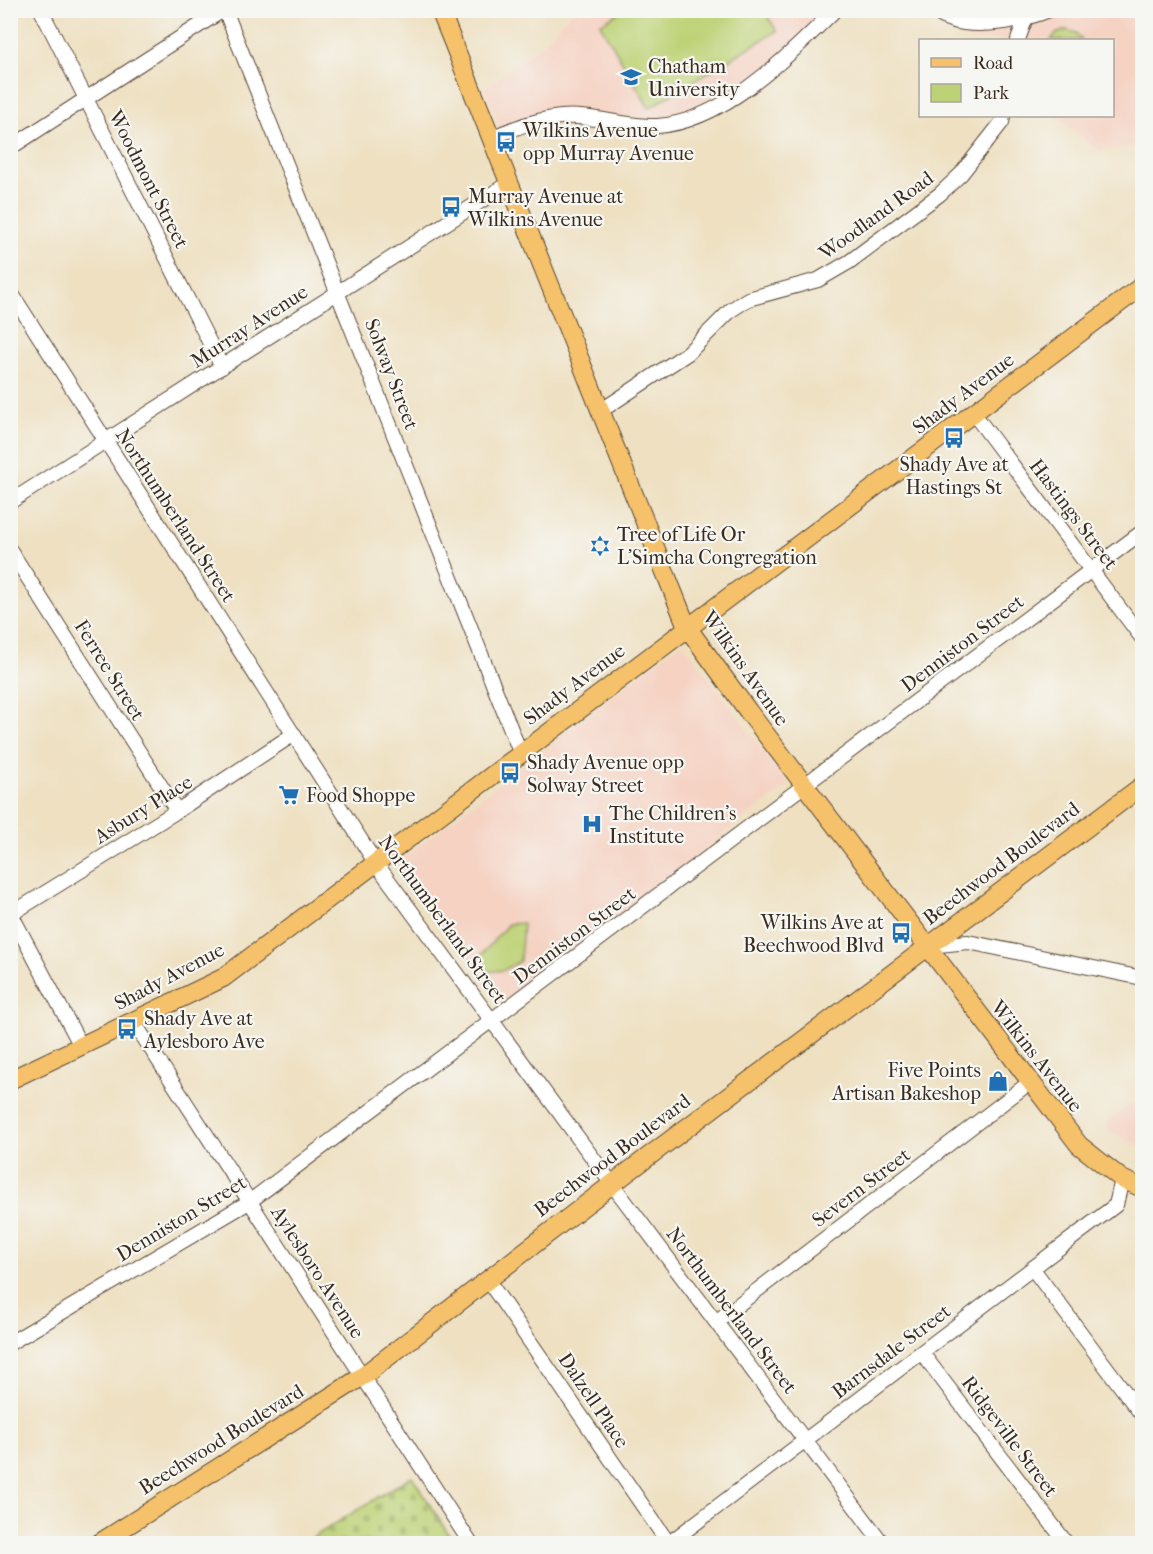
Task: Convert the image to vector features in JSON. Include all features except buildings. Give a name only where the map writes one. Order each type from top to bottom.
[{"type":"main road","name":"Wilkins Avenue","points":[[440,10],[687,627],[1029,1083],[1088,1154],[1122,1179],[1143,1188]]},
{"type":"main road","name":"Shady Avenue","points":[[10,1080],[223,978],[520,752],[1143,286]]},
{"type":"main road","name":"Beechwood Boulevard","points":[[98,1544],[363,1376],[487,1279],[926,946],[1143,786]]},
{"type":"street","name":"Woodmont Street","points":[[41,10],[222,367]]},
{"type":"street","points":[[10,148],[224,10]]},
{"type":"street","name":"Solway Street","points":[[224,10],[339,292],[520,752]]},
{"type":"street","points":[[490,138],[531,123],[562,117],[654,126],[675,124],[746,90],[778,66],[834,10]]},
{"type":"street","points":[[934,10],[942,18],[964,24],[1025,20],[1049,10]]},
{"type":"street","points":[[1018,39],[1025,20]]},
{"type":"street","name":"Woodland Road","points":[[599,411],[688,353],[731,310],[748,299],[818,280],[849,262],[940,194],[961,174],[1002,122],[1003,117]]},
{"type":"street","name":"Murray Avenue","points":[[10,502],[509,183]]},
{"type":"street","name":"Northumberland Street","points":[[10,291],[16,313],[105,441],[375,862],[612,1184],[883,1544]]},
{"type":"street","name":"Hastings Street","points":[[974,414],[1143,638]]},
{"type":"street","name":"Denniston Street","points":[[10,1343],[249,1202],[1143,532]]},
{"type":"street","name":"Ferree Street","points":[[10,550],[177,811]]},
{"type":"street","name":"Asbury Place","points":[[11,913],[177,811],[294,734]]},
{"type":"street","points":[[11,913],[81,1046]]},
{"type":"street","points":[[926,946],[968,942],[1143,978]]},
{"type":"street","name":"Aylesboro Avenue","points":[[133,1021],[471,1544]]},
{"type":"street","name":"Severn Street","points":[[717,1321],[1029,1083]]},
{"type":"street","name":"Barnsdale Street","points":[[668,1543],[1116,1205],[1122,1179]]},
{"type":"street","points":[[1033,1269],[1143,1415]]},
{"type":"street","name":"Dalzell Place","points":[[487,1279],[668,1543]]},
{"type":"street","name":"Ridgeville Street","points":[[922,1353],[1066,1544]]},
{"type":"shaded area","name":"Chatham University","points":[[572,11],[835,11],[778,66],[675,124],[562,117],[502,134],[484,89],[546,41]]},
{"type":"shaded area","points":[[934,11],[1142,11],[1142,146],[1098,151],[1057,117],[1114,117],[1114,39],[967,39]]},
{"type":"shaded area","name":"The Children's Institute","points":[[682,642],[789,785],[502,1002],[397,863]]},
{"type":"shaded area","points":[[1142,1097],[1142,1147],[1107,1130],[1107,1121]]},
{"type":"green space","points":[[621,11],[764,11],[777,31],[649,108],[600,24]]},
{"type":"green space","points":[[1066,30],[1076,33],[1081,39],[1052,39],[1056,34]]},
{"type":"green space","points":[[523,923],[520,961],[504,970],[486,972],[477,960],[508,924]]},
{"type":"green space","points":[[412,1476],[454,1543],[304,1543]]},
{"type":"place","name":"Chatham University","points":[[631,77]]},
{"type":"place","name":"Wilkins Avenue opp Murray Avenue","points":[[506,142]]},
{"type":"place","name":"Murray Avenue at Wilkins Avenue","points":[[451,207]]},
{"type":"place","name":"Shady Ave at Hastings St","points":[[954,438]]},
{"type":"place","name":"Tree of Life Or L'Simcha Congregation","points":[[600,546]]},
{"type":"place","name":"Shady Avenue opp Solway Street","points":[[510,773]]},
{"type":"place","name":"Food Shoppe","points":[[289,795]]},
{"type":"place","name":"The Children's Institute","points":[[592,824]]},
{"type":"place","name":"Wilkins Ave at Beechwood Blvd","points":[[901,933]]},
{"type":"place","name":"Shady Ave at Aylesboro Ave","points":[[127,1029]]},
{"type":"place","name":"Five Points Artisan Bakeshop","points":[[998,1081]]}]
